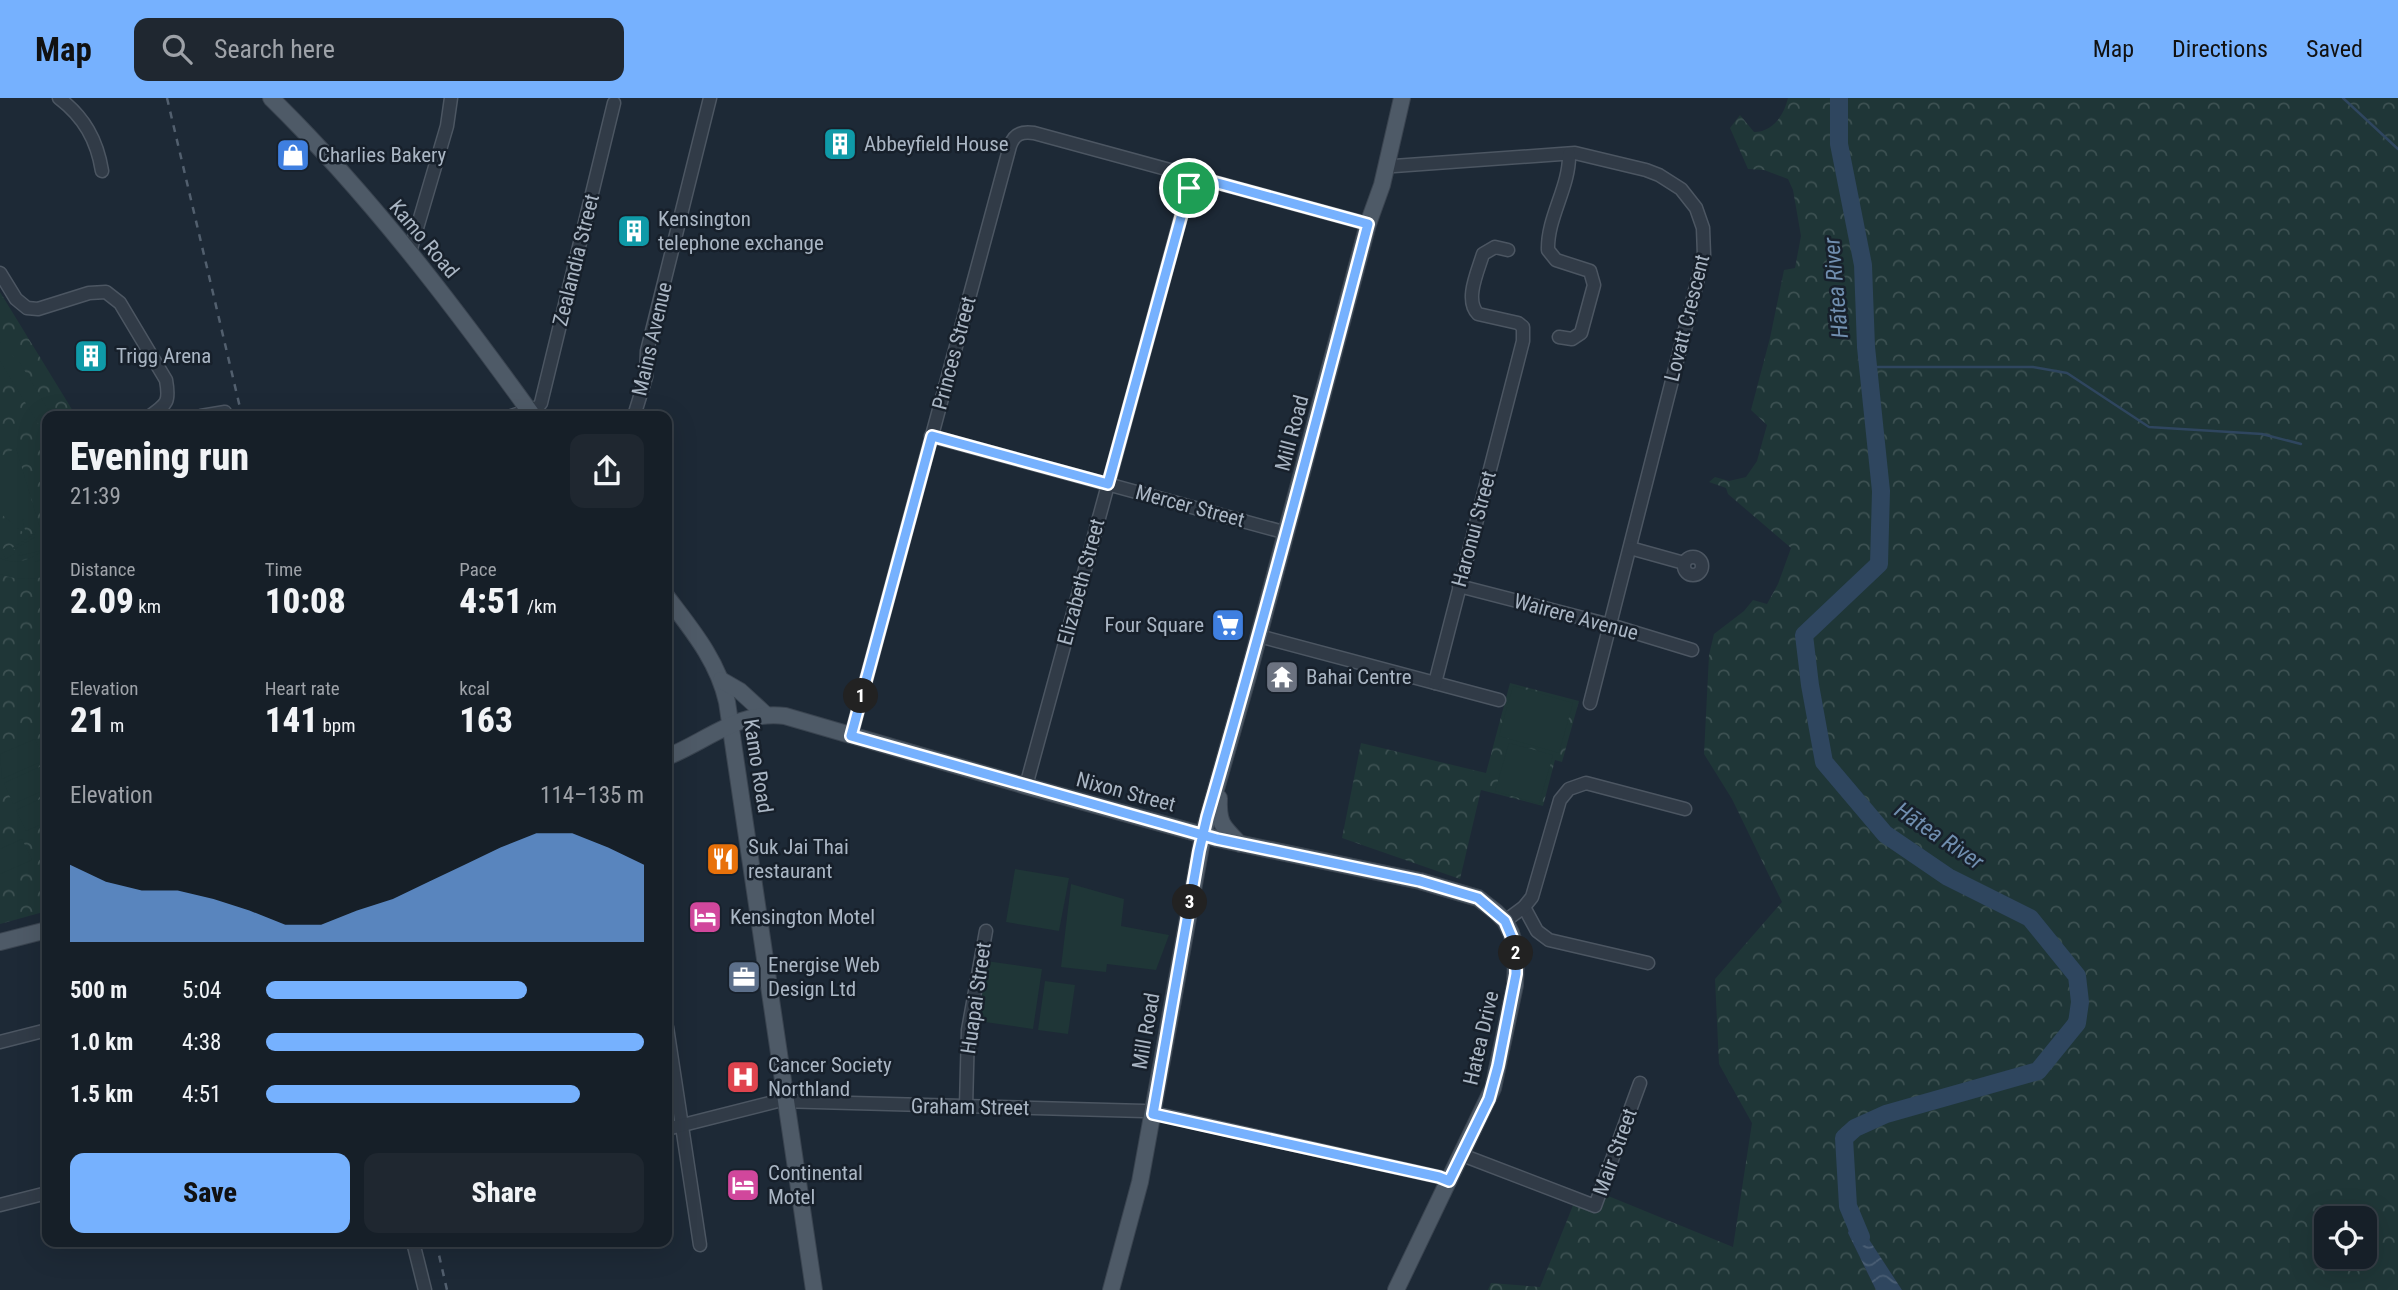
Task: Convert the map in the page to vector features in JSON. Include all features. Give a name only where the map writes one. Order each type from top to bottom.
[{"type":"main road","name":"Kamo Road","points":[[271,98],[286,104],[410,252],[529,411]]},
{"type":"main road","name":"Mill Road","points":[[1111,1290],[1140,1182],[1203,835],[1287,533],[1368,224],[1387,165],[1402,98]]},
{"type":"main road","name":"Kamo Road","points":[[672,604],[708,654],[721,680],[731,724],[814,1290]]},
{"type":"main road","points":[[721,680],[740,691],[765,714]]},
{"type":"main road","name":"Nixon Street","points":[[672,755],[731,724],[765,714],[785,716],[1203,835],[1420,881],[1466,894],[1488,905],[1505,921]]},
{"type":"main road","name":"Mill Road","points":[[1219,778],[1219,819],[1240,844]]},
{"type":"main road","name":"Hatea Drive","points":[[1396,1290],[1493,1088],[1515,985],[1516,947],[1505,921]]},
{"type":"main road","points":[[0,942],[42,931]]},
{"type":"street","points":[[59,98],[76,112],[89,131],[96,144],[102,171]]},
{"type":"street","points":[[410,252],[447,126],[451,98]]},
{"type":"street","name":"Mains Avenue","points":[[636,411],[646,377],[648,351],[710,98]]},
{"type":"street","name":"Zealandia Street","points":[[534,411],[541,403],[614,103]]},
{"type":"street","name":"Princes Street","points":[[851,736],[1010,146],[1018,134],[1027,131],[1192,176]]},
{"type":"street","points":[[1559,337],[1572,339],[1581,333],[1594,285],[1590,271],[1556,260],[1548,250],[1553,220],[1570,164],[1569,154]]},
{"type":"street","name":"Lovatt Crescent","points":[[1387,165],[1569,154],[1593,156],[1646,170],[1671,182],[1681,189],[1696,208],[1704,237],[1704,255],[1590,703]]},
{"type":"street","points":[[1192,176],[1368,224]]},
{"type":"street","name":"Elizabeth Street","points":[[1026,786],[1192,176]]},
{"type":"street","name":"Haronui Street","points":[[1435,683],[1523,341],[1522,327],[1518,323],[1478,314],[1472,301],[1483,254],[1495,247],[1508,250]]},
{"type":"street","points":[[0,273],[16,299],[27,308],[38,309],[89,293],[106,292],[120,303],[166,380],[168,395],[165,405],[157,411]]},
{"type":"street","name":"Mercer Street","points":[[932,436],[1287,533]]},
{"type":"street","points":[[1630,548],[1684,563]]},
{"type":"street","name":"Wairere Avenue","points":[[1459,586],[1610,625],[1692,650]]},
{"type":"street","points":[[1259,636],[1499,700]]},
{"type":"street","points":[[1505,921],[1524,907],[1537,884],[1560,800],[1569,789],[1586,783],[1685,809]]},
{"type":"street","points":[[1524,907],[1537,931],[1549,940],[1648,963]]},
{"type":"street","name":"Huapai Street","points":[[965,1107],[968,1030],[986,931]]},
{"type":"street","points":[[0,1042],[42,1031]]},
{"type":"street","points":[[672,1060],[700,1245]]},
{"type":"street","name":"Mair Street","points":[[1462,1155],[1595,1206],[1640,1083]]},
{"type":"street","name":"Graham Street","points":[[672,1128],[767,1103],[786,1102],[1144,1111],[1153,1114]]},
{"type":"street","points":[[1153,1114],[1449,1181]]},
{"type":"street","points":[[0,1205],[42,1194]]},
{"type":"street","points":[[414,1247],[425,1290]]},
{"type":"green space","points":[[1788,98],[2398,98],[2398,1290],[1902,1290],[1853,1216],[1848,1233],[1876,1290],[1488,1290],[1491,1283],[1540,1287],[1576,1198],[1593,1202],[1601,1193],[1733,1247],[1752,1123],[1719,1064],[1715,979],[1782,902],[1732,799],[1704,754],[1709,655],[1714,634],[1744,611],[1753,600],[1767,604],[1778,584],[1791,548],[1728,494],[1726,488],[1709,482],[1715,477],[1729,481],[1746,477],[1757,461],[1767,425],[1751,410],[1784,270],[1795,268],[1801,236],[1793,190],[1788,179],[1764,170],[1748,169],[1730,128],[1740,115],[1754,132],[1772,126]]},
{"type":"green space","points":[[0,292],[73,411],[42,411],[42,912],[0,924]]},
{"type":"green space","points":[[0,342],[20,363],[49,411],[42,411],[42,430],[0,361]]},
{"type":"green space","points":[[16,448],[42,530],[42,550],[18,556],[35,537],[13,550],[15,553],[6,559],[1,550],[10,545],[12,548],[36,533],[22,518],[27,531],[25,534],[0,513],[0,451],[2,456]]},
{"type":"green space","points":[[42,551],[42,558],[35,562],[42,560],[42,577],[29,579],[0,574],[0,558],[12,562],[33,557]]},
{"type":"green space","points":[[1510,683],[1579,701],[1562,762],[1555,760],[1543,806],[1481,790],[1460,879],[1342,838],[1361,743],[1486,773]]},
{"type":"green space","points":[[1513,686],[1573,703],[1559,753],[1499,736]]},
{"type":"green space","points":[[35,739],[42,754],[42,761],[2,779],[0,754]]},
{"type":"green space","points":[[1509,743],[1553,755],[1539,804],[1495,791]]},
{"type":"green space","points":[[42,766],[42,791],[13,804],[4,783]]},
{"type":"green space","points":[[42,798],[42,824],[26,831],[16,810]]},
{"type":"green space","points":[[22,839],[32,860],[0,874],[0,849]]},
{"type":"green space","points":[[1015,869],[1069,878],[1059,931],[1006,922]]},
{"type":"green space","points":[[1071,884],[1124,899],[1121,926],[1169,935],[1156,970],[1107,964],[1106,972],[1061,967]]},
{"type":"green space","points":[[986,961],[1042,969],[1033,1029],[978,1021]]},
{"type":"green space","points":[[1045,981],[1075,985],[1068,1034],[1038,1030]]},
{"type":"water","points":[[1853,1215],[1902,1290],[1876,1290],[1848,1233]]},
{"type":"waterway","name":"Hātea River","points":[[1839,98],[1839,144],[1863,265],[1866,347],[1881,491],[1879,564],[1804,635],[1824,762],[1885,834],[1948,877],[2030,918],[2077,976],[2080,1002],[2077,1023],[2038,1071],[1886,1114],[1855,1128],[1844,1138],[1848,1206],[1861,1237]]},
{"type":"waterway","points":[[2343,98],[2398,149]]},
{"type":"waterway","points":[[1868,367],[2033,367],[2067,373],[2149,427],[2262,434],[2301,444]]},
{"type":"railway","points":[[167,98],[241,411]]},
{"type":"railway","points":[[437,1247],[447,1290]]},
{"type":"place","name":"Abbeyfield House","points":[[840,144]]},
{"type":"place","name":"Charlies Bakery","points":[[293,155]]},
{"type":"place","name":"Kensington telephone exchange","points":[[634,231]]},
{"type":"place","name":"Trigg Arena","points":[[91,356]]},
{"type":"place","name":"Four Square","points":[[1228,625]]},
{"type":"place","name":"Bahai Centre","points":[[1282,677]]},
{"type":"place","name":"Suk Jai Thai restaurant","points":[[723,859]]},
{"type":"place","name":"Kensington Motel","points":[[705,917]]},
{"type":"place","name":"Energise Web Design Ltd","points":[[744,977]]},
{"type":"place","name":"Cancer Society Northland","points":[[743,1077]]},
{"type":"place","name":"Continental Motel","points":[[743,1185]]},
{"type":"route","points":[[1189,188],[1108,484],[932,436],[851,736],[1026,786],[1185,830],[1203,835],[1217,839],[1420,881],[1478,898],[1488,905],[1505,921],[1514,940],[1515,985],[1493,1088],[1449,1181],[1153,1114],[1199,851],[1203,835],[1207,817],[1287,533],[1368,224],[1192,176],[1189,188]]}]
